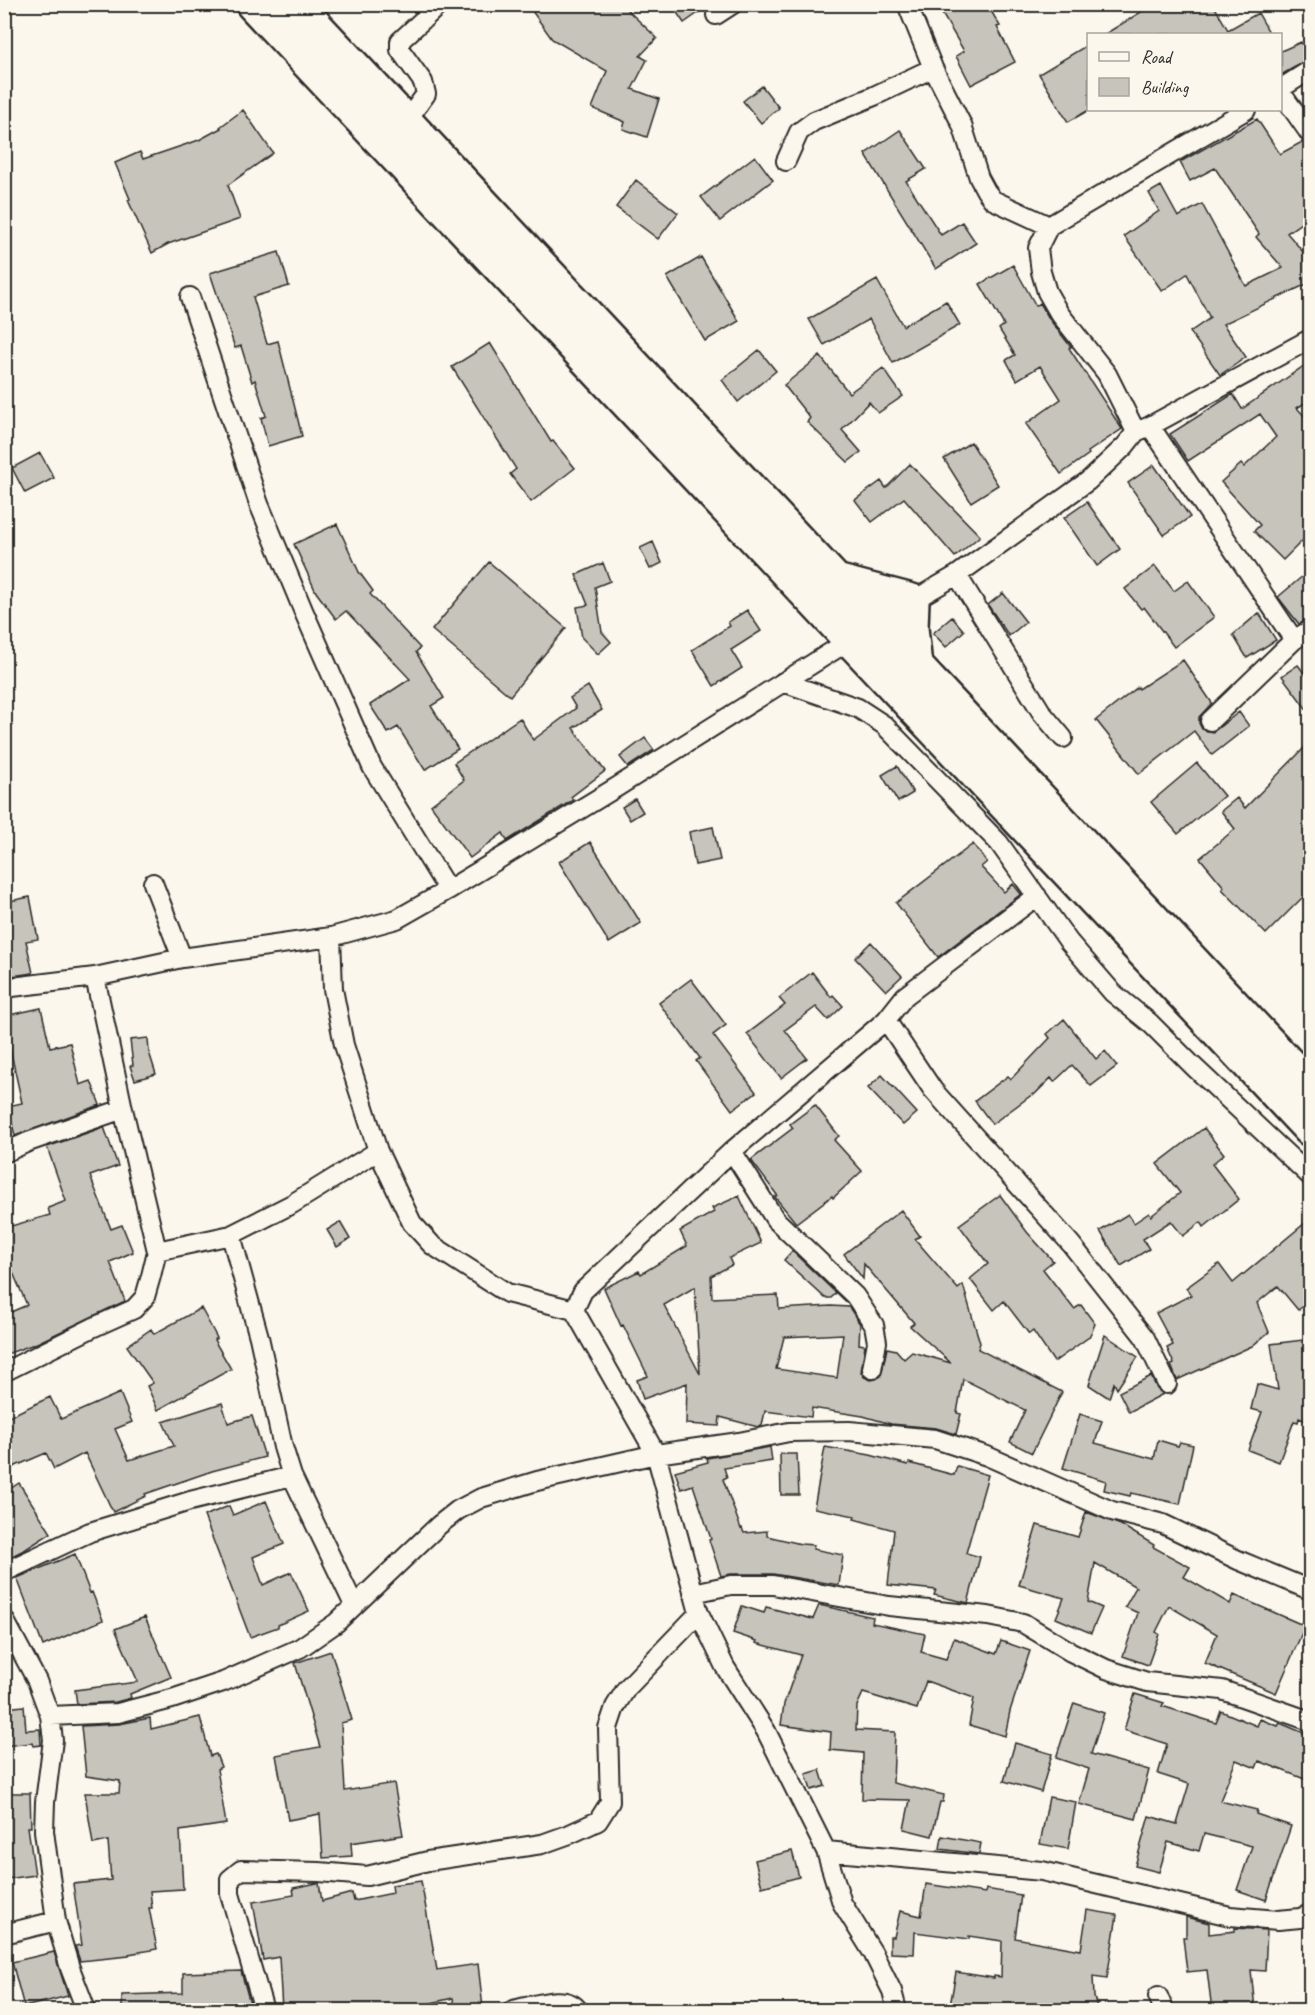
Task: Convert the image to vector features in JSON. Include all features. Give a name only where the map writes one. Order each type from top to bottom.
[{"type":"highway","points":[[254,4],[864,632],[1311,1129]]},
{"type":"highway","points":[[295,4],[836,581],[864,632],[915,666],[1311,1087]]},
{"type":"highway","points":[[836,581],[912,601],[911,628],[915,666]]},
{"type":"street","points":[[405,123],[426,94],[423,82],[398,46],[400,41],[440,4]]},
{"type":"street","points":[[716,15],[733,4]]},
{"type":"street","points":[[907,4],[933,68],[962,124],[979,178],[986,191],[993,200],[1048,226]]},
{"type":"street","points":[[786,161],[799,132],[814,121],[933,68]]},
{"type":"street","points":[[1282,89],[1311,70]]},
{"type":"street","points":[[1282,91],[1311,134]]},
{"type":"street","points":[[1244,111],[1048,226],[1038,248],[1041,272],[1047,292],[1059,314],[1107,374],[1143,429],[1294,640]]},
{"type":"street","points":[[190,297],[259,504],[303,610],[372,767],[448,890]]},
{"type":"street","points":[[4,988],[95,977],[182,958],[331,937],[397,919],[448,890],[957,575],[1088,481],[1143,429],[1311,339]]},
{"type":"street","points":[[957,575],[1042,713],[1063,738]]},
{"type":"street","points":[[1210,721],[1294,640],[1311,630]]},
{"type":"street","points":[[783,682],[858,708],[884,725],[999,843],[1076,949],[1113,993],[1150,1023],[1311,1176]]},
{"type":"street","points":[[153,883],[182,958]]},
{"type":"street","points":[[574,1310],[583,1291],[732,1150],[885,1020],[905,996],[1037,896]]},
{"type":"street","points":[[331,937],[333,989],[344,1045],[378,1151],[412,1223],[432,1245],[507,1293],[574,1310],[656,1454],[699,1613],[725,1667],[765,1731],[826,1851],[842,1903],[873,1953],[892,1991],[897,2010]]},
{"type":"street","points":[[4,1372],[134,1309],[145,1298],[157,1251],[123,1109],[95,977]]},
{"type":"street","points":[[885,1020],[933,1090],[1071,1244],[1145,1338],[1167,1384]]},
{"type":"street","points":[[4,1153],[28,1142],[123,1109]]},
{"type":"street","points":[[732,1150],[775,1219],[855,1296],[874,1325],[877,1342],[872,1369]]},
{"type":"street","points":[[157,1251],[231,1235],[302,1198],[378,1151]]},
{"type":"street","points":[[231,1235],[259,1337],[283,1447],[292,1476],[354,1605]]},
{"type":"street","points":[[50,1716],[118,1713],[172,1699],[224,1682],[300,1648],[336,1623],[439,1525],[458,1510],[474,1502],[537,1481],[656,1454],[789,1432],[849,1431],[935,1439],[987,1456],[1112,1511],[1163,1524],[1238,1560],[1311,1590]]},
{"type":"street","points":[[4,1572],[90,1532],[190,1501],[292,1476]]},
{"type":"street","points":[[693,1593],[731,1585],[773,1586],[889,1606],[988,1616],[1023,1623],[1071,1652],[1106,1669],[1147,1682],[1222,1690],[1311,1721]]},
{"type":"street","points":[[264,2010],[230,1894],[230,1879],[241,1870],[367,1876],[428,1861],[542,1844],[598,1821],[610,1802],[608,1728],[615,1707],[626,1689],[699,1613]]},
{"type":"street","points":[[4,1618],[38,1681],[50,1716],[53,1740],[45,1802],[44,1831],[56,1921],[86,2010]]},
{"type":"street","points":[[826,1851],[1042,1871],[1230,1916],[1278,1920],[1300,1918],[1311,1914]]},
{"type":"street","points":[[4,1934],[56,1921]]},
{"type":"street","points":[[513,2010],[566,2001],[578,2010]]},
{"type":"building","points":[[527,4],[621,4],[657,38],[640,56],[647,60],[632,89],[659,99],[647,137],[623,129],[625,122],[592,108],[607,71],[552,39]]},
{"type":"building","points":[[671,4],[711,4],[684,23]]},
{"type":"building","points":[[953,4],[987,4],[1000,26],[997,27],[1015,62],[971,85],[956,56],[964,51],[941,12]]},
{"type":"building","points":[[1154,4],[1213,4],[1228,30],[1258,13],[1269,33],[1107,33]]},
{"type":"building","points":[[1301,42],[1309,59],[1282,74],[1282,51]]},
{"type":"building","points":[[1087,45],[1087,111],[1068,122],[1039,74]]},
{"type":"building","points":[[762,86],[779,108],[761,123],[743,101]]},
{"type":"building","points":[[243,110],[273,153],[228,185],[240,219],[168,244],[152,253],[128,200],[130,199],[115,163],[140,152],[143,159],[199,140],[221,128]]},
{"type":"building","points":[[1257,119],[1280,154],[1302,142],[1311,145],[1311,216],[1287,233],[1304,253],[1311,248],[1311,282],[1223,324],[1246,357],[1220,375],[1190,332],[1210,318],[1187,274],[1162,291],[1124,236],[1159,211],[1149,193],[1161,186],[1178,217],[1202,204],[1246,286],[1283,268],[1256,237],[1259,234],[1215,168],[1190,181],[1180,162]]},
{"type":"building","points":[[900,130],[926,169],[906,181],[941,235],[962,222],[976,243],[936,269],[865,154]]},
{"type":"building","points":[[755,156],[773,180],[720,221],[701,197]]},
{"type":"building","points":[[636,180],[678,213],[658,239],[616,207]]},
{"type":"building","points":[[279,252],[289,286],[253,297],[267,344],[278,341],[302,436],[268,446],[261,418],[266,416],[255,380],[252,382],[241,346],[235,348],[210,273]]},
{"type":"building","points":[[701,257],[739,321],[705,341],[667,277]]},
{"type":"building","points":[[1013,265],[1036,306],[1040,303],[1071,347],[1069,348],[1122,429],[1061,474],[1026,424],[1061,399],[1040,366],[1017,380],[1006,360],[1015,355],[999,329],[1004,325],[980,284]]},
{"type":"building","points":[[877,280],[903,326],[946,301],[960,325],[893,363],[869,319],[824,345],[809,319]]},
{"type":"building","points":[[490,343],[551,442],[553,441],[575,468],[531,502],[510,474],[516,469],[452,367]]},
{"type":"building","points":[[759,350],[776,371],[738,402],[722,380]]},
{"type":"building","points":[[820,356],[849,393],[883,368],[903,396],[878,413],[869,402],[842,430],[861,452],[848,462],[807,422],[810,418],[784,385]]},
{"type":"building","points":[[1311,361],[1311,399],[1297,408],[1311,423],[1311,532],[1283,560],[1254,531],[1260,525],[1221,482],[1241,464],[1244,467],[1276,437],[1260,414],[1188,461],[1170,434],[1233,394],[1242,409]]},
{"type":"building","points":[[971,442],[998,485],[971,502],[944,459]]},
{"type":"building","points":[[40,453],[54,478],[25,493],[12,468]]},
{"type":"building","points":[[910,464],[980,536],[955,557],[904,498],[872,522],[855,500],[881,481],[886,488]]},
{"type":"building","points":[[1154,465],[1190,517],[1164,535],[1128,483]]},
{"type":"building","points":[[1087,502],[1120,549],[1097,566],[1064,518]]},
{"type":"building","points":[[337,524],[359,572],[373,591],[370,594],[420,648],[416,652],[444,698],[431,706],[458,749],[425,770],[398,727],[388,733],[370,705],[410,679],[346,611],[336,619],[316,592],[294,544]]},
{"type":"building","points":[[653,542],[662,563],[650,569],[640,548]]},
{"type":"building","points":[[489,562],[566,628],[510,696],[432,630]]},
{"type":"building","points":[[603,563],[610,581],[595,587],[602,632],[611,642],[598,654],[582,638],[577,607],[588,605],[576,575]]},
{"type":"building","points":[[1155,566],[1174,591],[1188,581],[1214,617],[1174,647],[1144,607],[1141,609],[1125,589]]},
{"type":"building","points":[[1311,569],[1311,619],[1299,624],[1278,597]]},
{"type":"building","points":[[1003,593],[1026,622],[1009,636],[988,605]]},
{"type":"building","points":[[747,610],[761,631],[731,650],[742,668],[714,686],[692,650],[730,626],[728,622]]},
{"type":"building","points":[[1259,613],[1276,640],[1247,658],[1233,635]]},
{"type":"building","points":[[952,617],[964,631],[946,647],[933,633]]},
{"type":"building","points":[[1183,660],[1212,703],[1199,717],[1202,729],[1213,732],[1239,712],[1249,726],[1212,755],[1194,731],[1139,774],[1096,720],[1138,687],[1139,689]]},
{"type":"building","points":[[1298,665],[1311,682],[1311,715],[1282,676]]},
{"type":"building","points":[[588,686],[602,710],[573,728],[605,771],[571,797],[573,800],[507,841],[503,833],[470,858],[431,805],[464,780],[454,763],[520,718],[533,740],[576,708],[570,698]]},
{"type":"building","points":[[645,738],[654,750],[628,767],[620,757]]},
{"type":"building","points":[[1311,741],[1311,889],[1266,934],[1222,889],[1224,887],[1200,858],[1235,829],[1221,811],[1237,798],[1245,808]]},
{"type":"building","points":[[1197,763],[1224,796],[1178,834],[1151,802]]},
{"type":"building","points":[[897,766],[913,793],[898,802],[882,775]]},
{"type":"building","points":[[635,799],[643,812],[630,820],[622,807]]},
{"type":"building","points":[[713,827],[720,860],[695,865],[689,832]]},
{"type":"building","points":[[590,842],[641,923],[609,943],[559,862]]},
{"type":"building","points":[[973,844],[987,862],[981,867],[1004,892],[1013,884],[1021,894],[938,957],[896,903]]},
{"type":"building","points":[[30,897],[38,939],[26,941],[33,973],[4,977],[4,902]]},
{"type":"building","points":[[871,942],[902,976],[886,991],[855,958]]},
{"type":"building","points":[[812,972],[831,997],[833,995],[843,1006],[828,1020],[816,1007],[785,1030],[807,1058],[781,1078],[747,1034],[785,1005],[779,998]]},
{"type":"building","points":[[691,979],[726,1025],[713,1035],[756,1092],[732,1110],[696,1061],[700,1058],[659,1003]]},
{"type":"building","points":[[41,1008],[50,1047],[70,1043],[80,1085],[91,1081],[100,1105],[15,1136],[8,1106],[22,1103],[10,1048],[4,1049],[4,1016]]},
{"type":"building","points":[[1064,1019],[1096,1059],[1105,1051],[1117,1066],[1091,1086],[1072,1065],[1054,1082],[1051,1078],[1034,1095],[992,1124],[975,1101],[1008,1076],[1011,1079],[1050,1038],[1047,1034]]},
{"type":"building","points":[[148,1038],[149,1052],[156,1074],[135,1080],[130,1066],[133,1065],[130,1040]]},
{"type":"building","points":[[882,1075],[917,1113],[903,1125],[868,1088]]},
{"type":"building","points":[[815,1105],[839,1136],[834,1140],[862,1171],[833,1198],[832,1196],[796,1223],[775,1197],[777,1195],[751,1160],[793,1128],[790,1124]]},
{"type":"building","points":[[104,1127],[118,1166],[90,1176],[111,1229],[122,1225],[133,1252],[110,1262],[125,1301],[37,1343],[4,1355],[4,1315],[27,1305],[4,1252],[4,1228],[50,1215],[48,1208],[66,1201],[47,1147]]},
{"type":"building","points":[[1204,1128],[1224,1154],[1212,1164],[1239,1199],[1204,1227],[1201,1222],[1183,1236],[1171,1221],[1143,1239],[1149,1249],[1121,1266],[1100,1231],[1128,1214],[1134,1223],[1149,1213],[1151,1216],[1180,1193],[1157,1164]]},
{"type":"building","points":[[1000,1195],[1027,1232],[1053,1261],[1043,1269],[1074,1309],[1081,1305],[1095,1324],[1089,1337],[1054,1362],[1033,1331],[1029,1334],[1004,1301],[994,1310],[970,1279],[988,1264],[959,1225]]},
{"type":"building","points":[[739,1196],[761,1243],[729,1258],[732,1265],[711,1276],[712,1298],[778,1295],[779,1309],[849,1307],[860,1324],[859,1344],[865,1345],[861,1372],[864,1377],[871,1380],[881,1376],[887,1348],[896,1350],[904,1359],[912,1352],[951,1363],[910,1326],[914,1323],[864,1264],[863,1279],[844,1254],[901,1210],[920,1236],[915,1239],[958,1289],[963,1285],[980,1343],[978,1349],[1062,1392],[1032,1453],[1010,1442],[1025,1410],[963,1379],[957,1413],[961,1414],[956,1434],[936,1428],[891,1424],[863,1416],[812,1408],[811,1417],[765,1411],[762,1426],[758,1427],[720,1417],[719,1426],[686,1424],[687,1383],[643,1399],[637,1380],[648,1376],[604,1288],[639,1271],[641,1274],[687,1246],[680,1231],[714,1212],[712,1208]],"holes":[[[695,1287],[700,1374],[664,1305]],[[843,1334],[837,1378],[776,1369],[784,1337]]]},
{"type":"building","points":[[1311,1218],[1311,1258],[1302,1265],[1311,1276],[1311,1300],[1298,1310],[1278,1286],[1257,1303],[1269,1332],[1252,1346],[1177,1380],[1171,1365],[1174,1364],[1167,1348],[1173,1345],[1156,1313],[1191,1295],[1186,1288],[1219,1264],[1233,1283]]},
{"type":"building","points":[[340,1222],[350,1239],[337,1247],[327,1230]]},
{"type":"building","points":[[792,1251],[836,1293],[831,1298],[825,1298],[784,1260]]},
{"type":"building","points":[[201,1308],[217,1338],[214,1340],[231,1369],[158,1410],[147,1386],[153,1383],[127,1346],[151,1329],[154,1334]]},
{"type":"building","points":[[1105,1335],[1138,1357],[1117,1389],[1114,1383],[1109,1398],[1089,1385]]},
{"type":"building","points":[[1311,1339],[1311,1423],[1299,1418],[1298,1422],[1294,1421],[1279,1462],[1248,1450],[1262,1412],[1251,1409],[1257,1384],[1278,1390],[1271,1344]]},
{"type":"building","points":[[1151,1376],[1157,1389],[1163,1394],[1129,1412],[1119,1392]]},
{"type":"building","points":[[120,1393],[132,1422],[115,1429],[129,1460],[174,1446],[163,1422],[222,1403],[228,1423],[252,1416],[265,1457],[212,1471],[145,1494],[146,1496],[113,1512],[85,1453],[54,1469],[46,1453],[4,1471],[4,1419],[50,1397],[61,1419]]},
{"type":"building","points":[[1080,1414],[1102,1421],[1095,1443],[1154,1459],[1158,1440],[1178,1446],[1180,1442],[1193,1445],[1180,1504],[1131,1493],[1130,1496],[1104,1490],[1106,1481],[1063,1468]]},
{"type":"building","points":[[770,1447],[772,1461],[724,1468],[727,1477],[723,1479],[741,1529],[744,1533],[767,1531],[767,1536],[814,1545],[813,1549],[843,1555],[839,1585],[773,1574],[721,1576],[693,1485],[681,1489],[675,1471],[708,1462],[707,1458]]},
{"type":"building","points":[[825,1447],[908,1465],[909,1463],[954,1475],[957,1466],[988,1475],[966,1553],[980,1557],[968,1603],[934,1595],[936,1590],[888,1585],[894,1530],[854,1519],[855,1516],[814,1508]]},
{"type":"building","points":[[780,1454],[797,1454],[799,1495],[781,1495]]},
{"type":"building","points":[[19,1483],[51,1533],[10,1557],[4,1549],[4,1493]]},
{"type":"building","points":[[266,1501],[284,1544],[253,1557],[263,1585],[291,1572],[309,1611],[278,1627],[250,1637],[204,1516],[229,1506],[233,1515]]},
{"type":"building","points":[[1086,1512],[1121,1525],[1154,1545],[1153,1547],[1190,1567],[1184,1577],[1230,1604],[1234,1595],[1305,1626],[1276,1693],[1205,1663],[1217,1634],[1169,1606],[1156,1632],[1159,1634],[1148,1665],[1123,1656],[1138,1613],[1125,1607],[1136,1587],[1095,1563],[1088,1602],[1102,1608],[1091,1633],[1056,1618],[1064,1598],[1019,1585],[1037,1525],[1078,1537]]},
{"type":"building","points":[[75,1554],[103,1620],[43,1646],[17,1578]]},
{"type":"building","points":[[819,1605],[873,1617],[872,1623],[925,1634],[921,1652],[946,1659],[954,1638],[996,1654],[1001,1641],[1030,1651],[1010,1711],[1005,1736],[969,1725],[974,1698],[926,1681],[917,1709],[863,1693],[857,1706],[856,1730],[895,1732],[893,1783],[944,1795],[943,1802],[940,1802],[932,1836],[904,1829],[910,1800],[862,1799],[863,1753],[830,1750],[831,1732],[781,1725],[784,1704],[801,1655],[756,1643],[757,1641],[733,1633],[742,1606],[764,1613],[766,1607],[813,1619]]},
{"type":"building","points":[[145,1617],[171,1677],[130,1694],[131,1698],[116,1702],[77,1704],[75,1690],[138,1682],[115,1629]]},
{"type":"building","points":[[331,1651],[352,1720],[341,1723],[345,1791],[394,1783],[403,1835],[351,1843],[352,1856],[323,1858],[320,1814],[288,1820],[276,1755],[320,1747],[295,1663]]},
{"type":"building","points":[[1135,1694],[1164,1703],[1162,1706],[1216,1723],[1221,1711],[1257,1726],[1260,1719],[1278,1726],[1280,1723],[1311,1736],[1311,1779],[1307,1780],[1259,1761],[1256,1768],[1236,1760],[1220,1801],[1257,1810],[1256,1814],[1291,1826],[1266,1900],[1237,1890],[1252,1846],[1204,1834],[1199,1851],[1168,1842],[1159,1872],[1135,1866],[1149,1816],[1177,1824],[1189,1784],[1158,1774],[1167,1744],[1124,1730]]},
{"type":"building","points":[[1074,1703],[1104,1713],[1091,1754],[1149,1770],[1136,1819],[1079,1804],[1089,1769],[1056,1758]]},
{"type":"building","points":[[24,1706],[26,1730],[40,1729],[41,1745],[33,1746],[32,1743],[4,1746],[4,1708]]},
{"type":"building","points":[[200,1717],[210,1756],[216,1754],[221,1767],[217,1769],[226,1824],[180,1831],[183,1889],[150,1891],[152,1908],[149,1908],[157,1949],[129,1954],[129,1956],[80,1961],[75,1946],[82,1945],[73,1884],[111,1880],[108,1841],[93,1844],[85,1793],[119,1793],[120,1781],[86,1776],[81,1726],[119,1724],[150,1718],[151,1729]]},
{"type":"building","points":[[1015,1743],[1052,1754],[1041,1792],[1004,1781]]},
{"type":"building","points":[[820,1770],[825,1786],[811,1790],[806,1774]]},
{"type":"building","points":[[4,1793],[30,1793],[31,1827],[28,1827],[35,1875],[7,1879],[4,1864]]},
{"type":"building","points":[[1049,1797],[1076,1802],[1068,1849],[1040,1844]]},
{"type":"building","points":[[942,1836],[981,1843],[979,1854],[940,1849]]},
{"type":"building","points":[[792,1851],[799,1877],[762,1887],[755,1860]]},
{"type":"building","points":[[421,1881],[437,1970],[478,1964],[483,2008],[455,2010],[453,1998],[401,2010],[282,2010],[279,1957],[263,1960],[253,1902],[294,1895],[293,1888],[317,1883],[319,1883],[322,1901],[352,1893],[354,1901],[393,1893],[392,1885]]},
{"type":"building","points":[[926,1884],[985,1893],[986,1889],[1021,1895],[1015,1938],[1081,1950],[1087,1910],[1117,1915],[1107,1978],[1093,1976],[1094,1997],[1098,2010],[974,2010],[950,2006],[956,1972],[1001,1977],[1002,1941],[915,1932],[914,1954],[890,1953],[890,1937],[894,1937],[900,1911],[921,1916]]},
{"type":"building","points":[[1186,1917],[1209,1923],[1209,1934],[1235,1931],[1235,1928],[1267,1930],[1265,1971],[1251,1970],[1255,2009],[1212,2010],[1207,1970],[1187,1972],[1183,1937],[1186,1937]]},
{"type":"building","points":[[54,1952],[68,1996],[24,2007],[12,1962]]},
{"type":"building","points":[[241,1971],[251,2007],[122,2010],[122,1995],[183,1993],[183,1973]]}]
